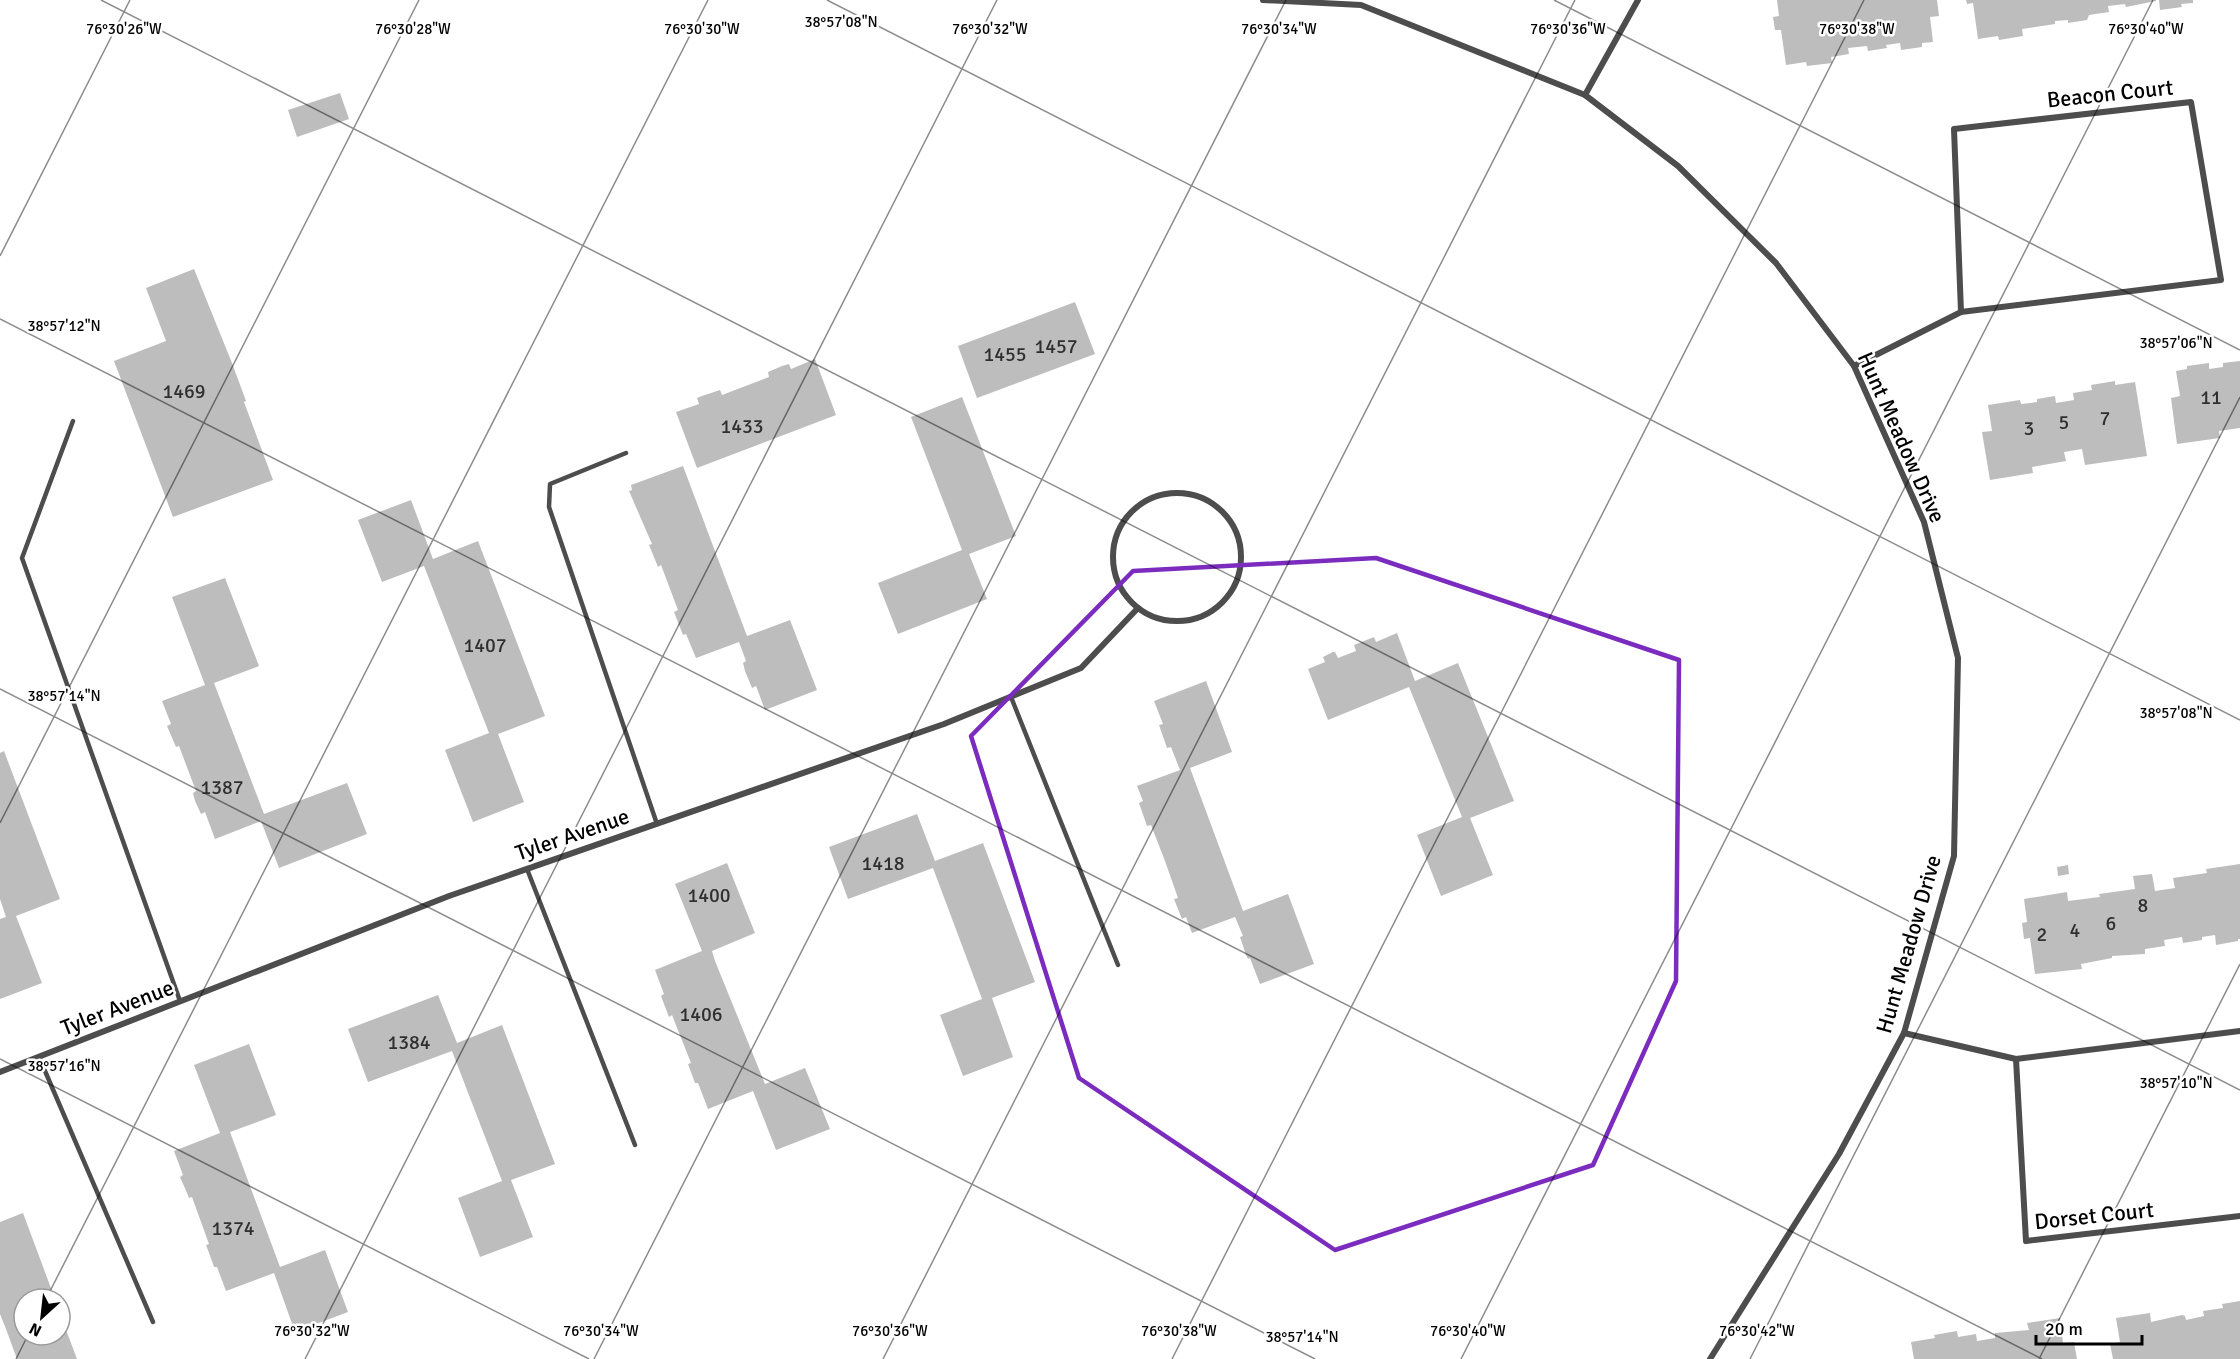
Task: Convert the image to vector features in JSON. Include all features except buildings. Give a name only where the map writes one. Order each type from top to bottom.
[{"type":"street","name":"Hunt Meadow Drive","points":[[1263,0],[1361,5],[1585,95],[1678,166],[1776,263],[1854,366],[1924,522],[1958,658],[1954,856],[1904,1033],[1839,1154],[1710,1359]]},
{"type":"street","points":[[1585,95],[1638,0]]},
{"type":"street","name":"Beacon Court","points":[[1854,366],[1961,312],[2221,280],[2191,102],[1954,129],[1961,312]]},
{"type":"street","points":[[1170,493],[1192,495],[1212,503],[1228,518],[1238,536],[1240,566],[1229,595],[1215,609],[1205,614],[1176,621],[1156,618],[1138,608],[1123,592],[1114,572],[1113,550],[1119,529],[1132,511],[1149,499],[1170,493]]},
{"type":"street","name":"Tyler Avenue","points":[[0,1072],[449,896],[944,724],[1011,697],[1081,668],[1138,608]]},
{"type":"street","points":[[1904,1033],[2016,1059],[2240,1031]]},
{"type":"street","name":"Dorset Court","points":[[2016,1059],[2026,1241],[2240,1216]]},
{"type":"lane","points":[[73,421],[22,558],[180,1001]]},
{"type":"lane","points":[[626,453],[550,484],[549,507],[657,824]]},
{"type":"lane","points":[[1011,697],[1118,965]]},
{"type":"lane","points":[[527,869],[635,1145]]},
{"type":"lane","points":[[39,1057],[153,1322]]},
{"type":"highlighted area","points":[[1376,558],[1679,660],[1676,981],[1593,1165],[1335,1250],[1079,1078],[971,736],[1133,571]]}]
